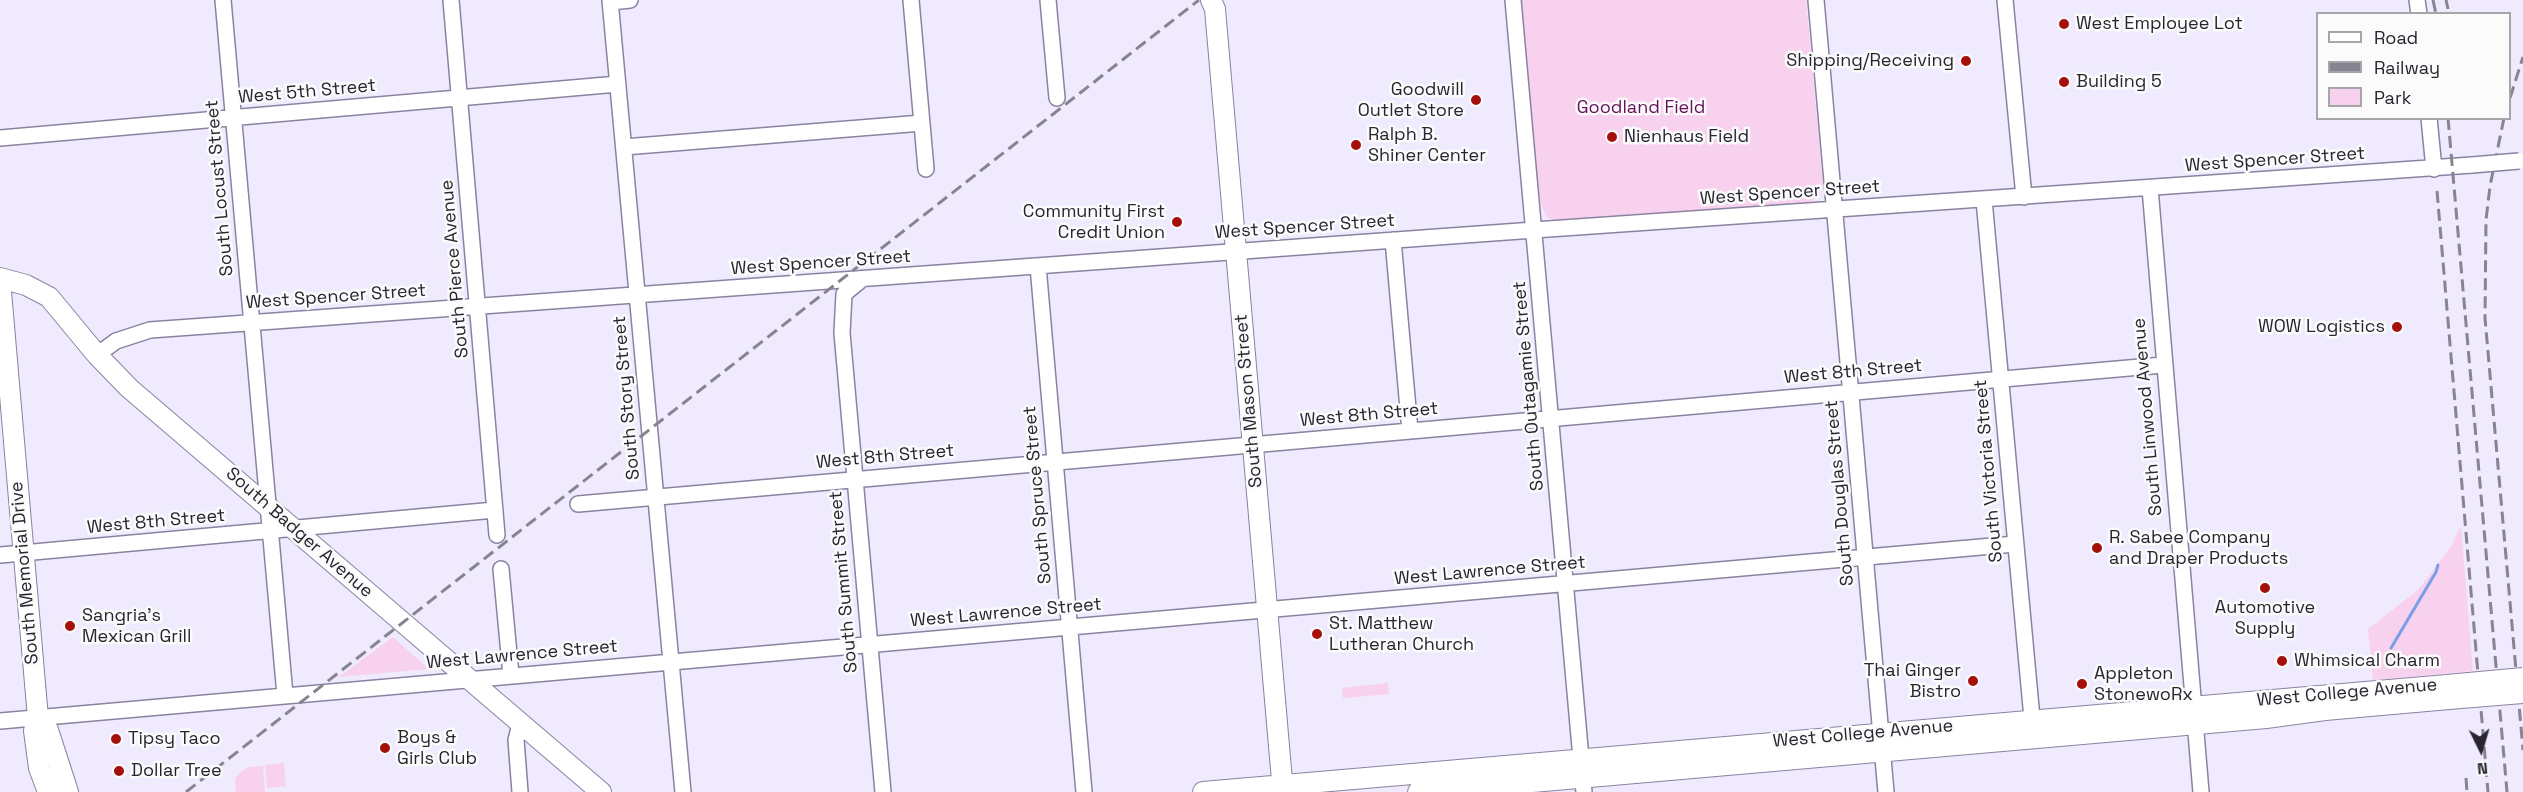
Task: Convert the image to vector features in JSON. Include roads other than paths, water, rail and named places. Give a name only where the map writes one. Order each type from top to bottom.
[{"type":"main road","name":"South Mason Street","points":[[1215,3],[1234,251],[1282,788]]},
{"type":"main road","name":"South Badger Avenue","points":[[0,279],[26,285],[49,297],[97,355],[129,388],[601,792]]},
{"type":"main road","name":"South Memorial Drive","points":[[0,279],[6,416],[23,553],[38,718],[34,731],[42,788]]},
{"type":"main road","name":"West College Avenue","points":[[2032,728],[2074,734],[2194,715],[2448,692],[2523,678]]},
{"type":"main road","name":"West College Avenue","points":[[2448,692],[2523,693]]},
{"type":"main road","name":"West College Avenue","points":[[1418,792],[2032,728],[2102,713],[2194,715]]},
{"type":"main road","points":[[2074,734],[2098,721],[2102,713]]},
{"type":"main road","points":[[38,718],[48,730],[68,792]]},
{"type":"main road","name":"West College Avenue","points":[[1203,792],[1583,774]]},
{"type":"street","name":"South Locust Street","points":[[223,0],[285,695]]},
{"type":"street","name":"South Pierce Avenue","points":[[451,0],[497,535]]},
{"type":"street","points":[[610,1],[630,0]]},
{"type":"street","points":[[911,0],[926,169]]},
{"type":"street","points":[[1048,0],[1057,98]]},
{"type":"street","name":"South Outagamie Street","points":[[1513,0],[1583,774]]},
{"type":"street","name":"South Douglas Street","points":[[1816,0],[1886,792]]},
{"type":"street","points":[[2005,0],[2024,197]]},
{"type":"street","name":"South Story Street","points":[[610,1],[682,792]]},
{"type":"street","name":"West 5th Street","points":[[0,138],[618,84]]},
{"type":"street","points":[[2429,120],[2434,169]]},
{"type":"street","points":[[624,147],[922,123]]},
{"type":"street","name":"West Spencer Street","points":[[97,355],[116,341],[142,332],[251,323],[838,282],[1234,251],[2434,169],[2521,161]]},
{"type":"street","name":"South Linwood Avenue","points":[[2150,188],[2200,792]]},
{"type":"street","name":"South Victoria Street","points":[[1984,200],[2032,728]]},
{"type":"street","points":[[1393,240],[1410,431]]},
{"type":"street","name":"South Spruce Street","points":[[1038,266],[1084,792]]},
{"type":"street","name":"South Summit Street","points":[[861,280],[844,294],[842,333],[883,792]]},
{"type":"street","name":"South Summit Street","points":[[838,282],[835,301],[837,325],[842,333]]},
{"type":"street","name":"West 8th Street","points":[[578,504],[2163,365]]},
{"type":"street","name":"West 8th Street","points":[[0,555],[495,510]]},
{"type":"street","name":"West Lawrence Street","points":[[0,721],[2015,544]]},
{"type":"street","points":[[501,569],[511,675]]},
{"type":"street","points":[[520,724],[516,740],[520,792]]},
{"type":"waterway","points":[[2391,648],[2438,565]]},
{"type":"railway","points":[[186,792],[1199,0]]},
{"type":"railway","points":[[2433,0],[2436,12]]},
{"type":"railway","points":[[2446,0],[2448,9]]},
{"type":"railway","points":[[2511,95],[2523,57]]},
{"type":"railway","points":[[2448,120],[2507,792]]},
{"type":"railway","points":[[2504,120],[2490,186],[2486,220],[2485,318],[2523,750]]},
{"type":"railway","points":[[2437,191],[2488,792]]},
{"type":"railway","points":[[2466,778],[2467,792]]},
{"type":"place","name":"West Employee Lot","points":[[2064,24]]},
{"type":"place","name":"Shipping/Receiving","points":[[1966,61]]},
{"type":"place","name":"Building 5","points":[[2064,82]]},
{"type":"place","name":"Goodwill Outlet Store","points":[[1476,100]]},
{"type":"place","name":"Nienhaus Field","points":[[1612,137]]},
{"type":"place","name":"Ralph B. Shiner Center","points":[[1356,145]]},
{"type":"place","name":"Community First Credit Union","points":[[1177,222]]},
{"type":"place","name":"WOW Logistics","points":[[2397,327]]},
{"type":"place","name":"R. Sabee Company and Draper Products","points":[[2097,548]]},
{"type":"place","name":"Automotive Supply","points":[[2265,588]]},
{"type":"place","name":"Sangria's Mexican Grill","points":[[70,626]]},
{"type":"place","name":"St. Matthew Lutheran Church","points":[[1317,634]]},
{"type":"place","name":"Whimsical Charm","points":[[2282,661]]},
{"type":"place","name":"Thai Ginger Bistro","points":[[1973,681]]},
{"type":"place","name":"Appleton StonewoRx","points":[[2082,684]]},
{"type":"place","name":"Tipsy Taco","points":[[116,739]]},
{"type":"place","name":"Boys & Girls Club","points":[[385,748]]},
{"type":"place","name":"Dollar Tree","points":[[119,771]]},
{"type":"park label","name":"Goodland Field","points":[[1641,108]]}]
